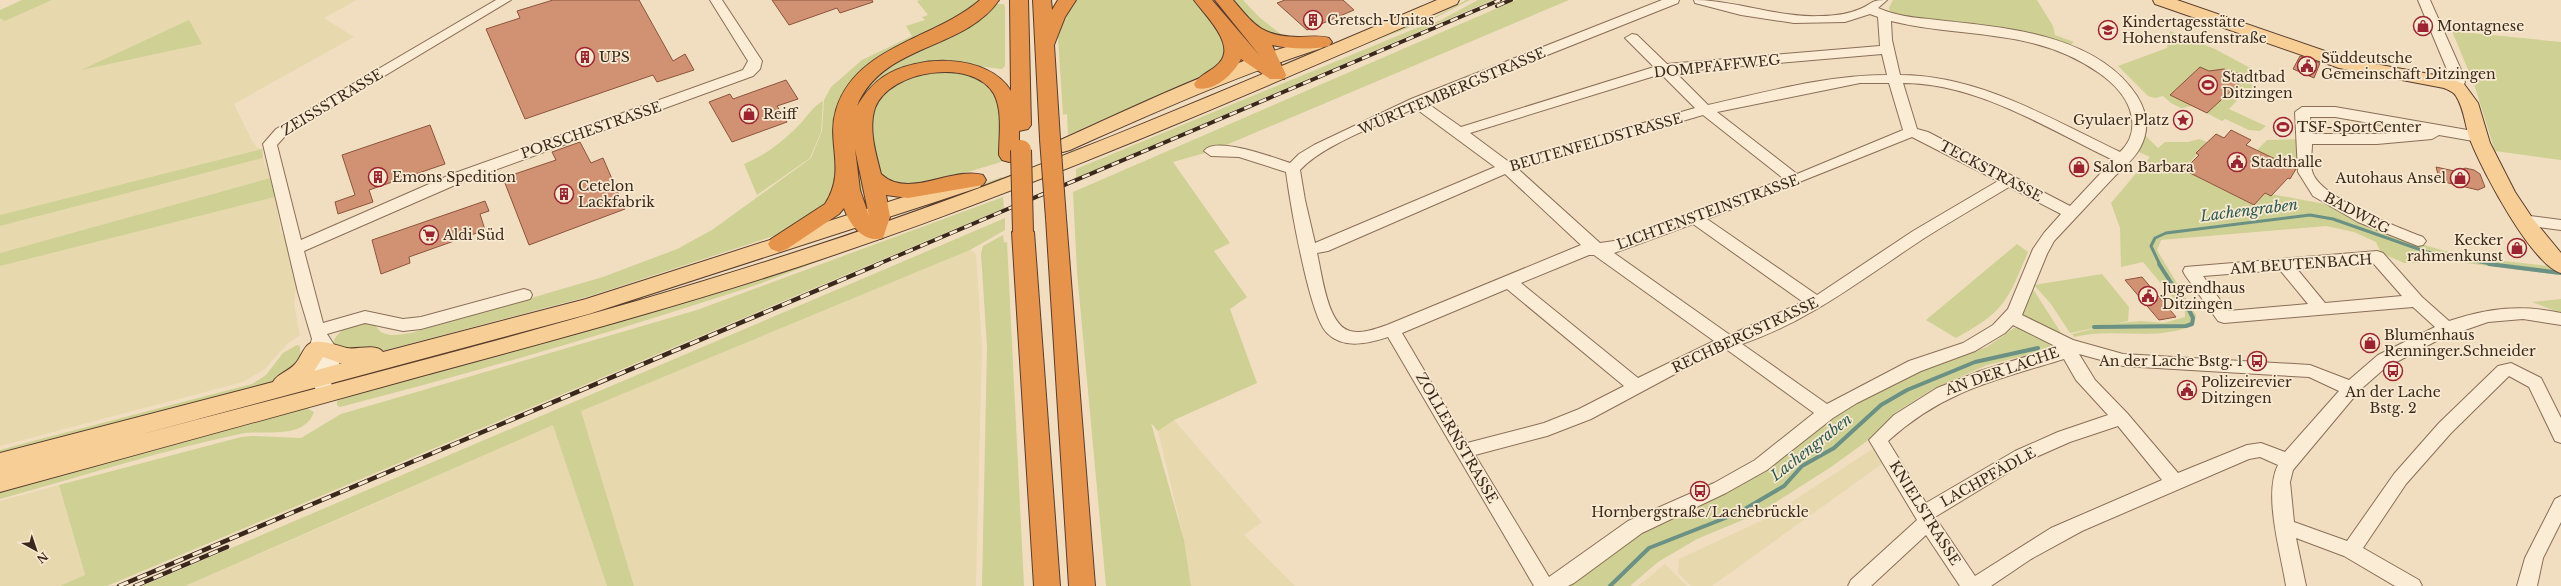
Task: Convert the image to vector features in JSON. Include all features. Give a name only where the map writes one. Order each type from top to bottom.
[{"type":"highway","points":[[990,0],[958,25],[883,62],[856,87],[849,98],[845,111],[847,174],[859,219],[878,223],[870,176],[864,116],[868,102],[876,92],[894,79],[926,68],[949,66],[970,69],[992,80],[1001,90],[1006,101],[1015,152]]},
{"type":"highway","points":[[1019,0],[1015,152],[1018,234],[1014,256],[1026,263],[1047,586]]},
{"type":"highway","points":[[1042,0],[1050,138],[1082,586]]},
{"type":"highway","points":[[1044,50],[1056,17],[1066,0]]},
{"type":"highway","points":[[1203,0],[1238,30],[1268,66]]},
{"type":"highway","points":[[1203,84],[1231,62],[1234,55],[1238,30],[1224,0]]},
{"type":"highway","points":[[1238,30],[1278,42],[1323,42]]},
{"type":"highway","points":[[779,244],[832,209],[840,197],[847,174]]},
{"type":"highway","points":[[870,176],[880,186],[906,192],[922,191],[952,182],[976,180]]},
{"type":"main road","points":[[2161,0],[2345,64],[2443,82],[2456,87],[2467,99],[2479,137],[2496,175],[2522,220],[2560,266]]},
{"type":"main road","points":[[0,482],[322,386],[646,307],[878,223],[1036,173],[1323,42],[1436,2]]},
{"type":"main road","points":[[878,223],[976,180],[1073,142],[1203,84],[1268,66],[1436,2]]},
{"type":"main road","points":[[0,464],[265,392],[322,386],[400,356],[589,306],[859,219]]},
{"type":"main road","points":[[265,392],[296,376],[321,343],[359,358],[392,354],[400,356]]},
{"type":"street","name":"ZEISSSTRASSE","points":[[322,386],[332,370],[321,343],[270,150],[274,137],[506,0]]},
{"type":"street","name":"PORSCHESTRASSE","points":[[296,248],[457,178],[742,76],[753,69],[755,61],[716,0]]},
{"type":"street","name":"WÜRTTEMBERGSTRASSE","points":[[1293,170],[1304,157],[1319,148],[1416,102],[1673,0]]},
{"type":"street","points":[[1700,0],[1741,11],[1798,19],[1831,19],[1870,9],[1881,0]]},
{"type":"street","points":[[2424,0],[2455,72],[2458,82],[2456,87]]},
{"type":"street","points":[[1550,586],[1567,577],[1635,527],[1660,514],[1714,491],[1761,465],[1827,413],[1880,382],[1985,339],[2012,317],[2024,294],[2039,253],[2049,237],[2133,148],[2138,139],[2140,123],[2136,106],[2118,82],[2084,59],[2050,44],[2020,36],[1985,29],[1885,17],[1870,9]]},
{"type":"street","points":[[1885,17],[1883,23],[1888,49],[1912,132]]},
{"type":"street","points":[[1632,38],[1705,110],[1795,180]]},
{"type":"street","name":"DOMPFAFFWEG","points":[[1459,132],[1663,69],[1888,49]]},
{"type":"street","name":"BEUTENFELDSTRASSE","points":[[1309,249],[1323,247],[1506,168],[1705,110],[1831,83],[1874,77],[1896,78],[1950,85],[1997,99],[2122,159]]},
{"type":"street","points":[[1416,102],[1524,181],[1597,249],[1827,413]]},
{"type":"street","name":"BADWEG","points":[[2418,241],[2363,218],[2318,192],[2305,172],[2305,138],[2302,112],[2305,110],[2335,112],[2437,130]]},
{"type":"street","points":[[2305,138],[2393,138],[2431,134],[2437,130],[2479,137]]},
{"type":"street","name":"LICHTENSTEINSTRASSE","points":[[1392,330],[1587,249],[1624,245],[1795,180],[1912,132]]},
{"type":"street","name":"TECKSTRASSE","points":[[1912,132],[1923,135],[2071,213]]},
{"type":"street","points":[[1212,151],[1240,152],[1293,170],[1296,200],[1323,311],[1333,329],[1347,337],[1365,338],[1392,330]]},
{"type":"street","name":"RECHBERGSTRASSE","points":[[1464,451],[1547,429],[1585,414],[1708,349],[1816,303],[1918,236],[2008,181]]},
{"type":"street","points":[[1695,218],[1816,303]]},
{"type":"street","points":[[2522,220],[2561,225]]},
{"type":"street","name":"AM BEUTENBACH","points":[[2321,309],[2224,317],[2191,271],[2377,257],[2416,301],[2446,328]]},
{"type":"street","points":[[2284,264],[2321,309],[2416,301]]},
{"type":"street","points":[[1508,281],[1636,386]]},
{"type":"street","points":[[321,343],[365,317],[403,325],[421,323],[524,295]]},
{"type":"street","points":[[2296,586],[2281,494],[2283,472],[2350,389],[2374,366],[2446,328],[2476,318],[2502,313],[2531,312],[2561,319]]},
{"type":"street","name":"AN DER LACHE","points":[[2012,317],[2068,345],[2088,352],[2130,361],[2310,372],[2330,378],[2350,389]]},
{"type":"street","name":"ZOLLERNSTRASSE","points":[[1392,330],[1534,572],[1545,586]]},
{"type":"street","points":[[2068,345],[2070,357],[2081,375],[2121,418],[2175,483]]},
{"type":"street","name":"AN DER LACHE","points":[[1878,440],[1915,408],[1944,390],[1988,374],[2062,353],[2068,345]]},
{"type":"street","points":[[2351,550],[2405,474],[2445,428],[2504,370],[2511,369],[2535,383],[2561,436]]},
{"type":"street","name":"LACHPFÄDLE","points":[[1858,586],[1926,518],[1985,475],[2020,456],[2064,438],[2121,418]]},
{"type":"street","name":"KNIELSTRASSE","points":[[1878,440],[1926,518],[1971,586]]},
{"type":"street","points":[[1976,586],[2024,553],[2067,529],[2109,509],[2247,452],[2261,450],[2290,462]]},
{"type":"street","points":[[2527,586],[2534,558],[2561,504]]},
{"type":"street","points":[[2287,527],[2351,550],[2412,586]]},
{"type":"shaded area","points":[[52,0],[357,0],[324,18],[354,37],[234,104],[252,141],[257,148],[262,149],[0,215],[0,18],[5,21]]},
{"type":"shaded area","points":[[263,158],[270,178],[0,253],[0,226]]},
{"type":"shaded area","points":[[275,197],[281,232],[286,237],[296,287],[294,304],[300,335],[287,344],[265,369],[243,382],[0,446],[0,266]]},
{"type":"shaded area","points":[[970,250],[976,254],[982,347],[976,586],[634,586],[580,411]]},
{"type":"shaded area","points":[[1174,420],[1262,522],[1244,535],[1295,586],[1191,586],[1184,540],[1158,431]]},
{"type":"shaded area","points":[[554,424],[607,586],[185,586],[356,512]]},
{"type":"shaded area","points":[[1877,446],[1886,461],[1712,586],[1691,586],[1678,573],[1679,559],[1767,518]]},
{"type":"shaded area","points":[[59,485],[85,576],[60,586],[0,586],[0,501]]},
{"type":"shaded area","points":[[1665,564],[1687,586],[1638,586]]},
{"type":"green space","points":[[22,0],[52,0],[5,21],[0,18],[0,10]]},
{"type":"green space","points":[[985,0],[860,72],[844,91],[834,114],[838,174],[827,208],[780,234],[590,296],[371,354],[337,349],[333,343],[335,338],[342,330],[358,323],[371,323],[381,332],[390,335],[411,333],[603,277],[677,249],[712,230],[811,158],[822,131],[824,100],[831,87],[862,60],[912,36],[906,26],[925,20],[922,17],[928,15],[917,1]]},
{"type":"green space","points":[[1071,0],[1193,0],[1219,30],[1228,57],[1199,77],[1068,135],[1067,114],[1063,115],[1058,37],[1060,23]]},
{"type":"green space","points":[[1231,0],[1243,0],[1259,17],[1287,39],[1267,35]]},
{"type":"green space","points":[[1466,0],[1470,0],[1437,17],[1366,44],[1168,126],[1388,33],[1436,16]]},
{"type":"green space","points":[[1478,0],[1493,0],[1076,178],[1076,169],[1414,29],[1441,20]]},
{"type":"green space","points":[[1516,0],[1569,0],[1212,151],[1173,162],[1230,243],[1214,251],[1247,297],[1230,309],[1257,383],[1174,420],[1158,431],[1151,423],[1184,540],[1191,586],[1106,586],[1077,272],[1073,192]]},
{"type":"green space","points":[[1893,0],[2037,0],[2053,26],[2055,35],[2074,42],[2068,47],[2019,32],[1898,15],[1890,11],[1889,8]]},
{"type":"green space","points":[[991,4],[1004,4],[1005,8],[1005,66],[1002,69],[952,63],[871,92],[867,190],[859,193],[854,138],[855,107],[875,76]]},
{"type":"green space","points":[[189,20],[202,44],[81,70]]},
{"type":"green space","name":"Stadtbad Ditzingen","points":[[2170,31],[2215,49],[2254,70],[2248,75],[2256,96],[2259,96],[2258,99],[2244,93],[2229,109],[2266,126],[2260,131],[2249,130],[2225,119],[2222,121],[2193,106],[2181,108],[2171,103],[2163,96],[2155,98],[2148,96],[2118,66],[2167,48]]},
{"type":"green space","points":[[2452,31],[2561,42],[2561,160],[2495,151],[2474,84]]},
{"type":"green space","points":[[942,70],[978,77],[987,83],[993,91],[1000,114],[1001,162],[928,184],[898,185],[878,172],[870,123],[873,110],[885,91],[901,80]]},
{"type":"green space","points":[[823,101],[821,132],[810,158],[757,195],[744,164],[767,152],[780,143],[816,106]]},
{"type":"green space","points":[[2146,136],[2158,148],[2165,142],[2188,142],[2199,139],[2207,142],[2184,170],[2254,205],[2265,193],[2325,204],[2363,218],[2410,241],[2445,251],[2495,260],[2550,266],[2559,275],[2434,259],[2418,263],[2404,263],[2381,253],[2376,242],[2354,232],[2326,226],[2161,240],[2157,250],[2196,315],[2194,325],[2165,333],[2104,333],[2074,337],[2072,334],[2118,323],[2141,321],[2164,323],[2185,317],[2185,312],[2143,262],[2121,267],[2120,228],[2111,203],[2150,157],[2139,152],[2138,139]]},
{"type":"green space","points":[[2305,139],[2298,170],[2257,150],[2267,140]]},
{"type":"green space","points":[[262,149],[263,158],[0,226],[0,215]]},
{"type":"green space","points":[[1002,177],[1002,181],[923,210],[921,205]]},
{"type":"green space","points":[[270,178],[275,197],[0,266],[0,253]]},
{"type":"green space","points":[[1003,197],[1004,208],[1002,209],[107,586],[60,586],[85,575],[59,485],[241,437],[301,438],[341,414],[697,310]]},
{"type":"green space","points":[[1005,218],[1005,230],[970,250],[581,411],[634,586],[607,586],[553,425],[185,586],[142,586]]},
{"type":"green space","points":[[1003,235],[1004,243],[1007,242],[1024,586],[982,586],[987,347],[981,254],[983,246]]},
{"type":"green space","points":[[874,241],[750,287],[635,324],[439,381],[340,407],[337,405],[337,401],[344,398],[345,394]]},
{"type":"green space","points":[[2017,244],[2028,252],[2009,294],[1995,312],[1972,329],[1956,338],[1926,320]]},
{"type":"green space","points":[[2102,274],[2129,307],[2128,321],[2070,333],[2051,304],[2034,285]]},
{"type":"green space","points":[[2033,289],[2063,336],[2022,316]]},
{"type":"green space","points":[[644,294],[600,312],[350,382],[351,375]]},
{"type":"green space","points":[[2561,299],[2561,313],[2532,302]]},
{"type":"green space","points":[[2014,328],[2022,328],[2050,345],[2051,349],[1987,365],[1933,389],[1896,412],[1867,441],[1831,467],[1757,514],[1697,539],[1658,562],[1630,586],[1560,586],[1606,553],[1688,507],[1726,494],[1782,455],[1828,417],[1901,375],[1987,347]]},
{"type":"green space","points":[[297,345],[300,346],[300,355],[295,369],[285,377],[263,388],[0,453],[0,450],[29,442],[252,384],[266,375],[283,353]]},
{"type":"green space","points":[[303,406],[314,412],[309,421],[301,427],[292,430],[282,432],[240,434],[210,441],[150,456],[0,499],[0,488]]},
{"type":"building","name":"UPS","points":[[553,0],[639,0],[673,61],[685,54],[694,70],[657,82],[653,75],[525,119],[486,29],[520,18],[517,11]]},
{"type":"building","points":[[772,0],[872,0],[873,2],[840,13],[837,8],[789,25]]},
{"type":"building","name":"Gretsch-Unitas","points":[[1285,0],[1343,0],[1354,10],[1307,30],[1277,3]]},
{"type":"building","name":"Süddeutsche Gemeinschaft Ditzingen","points":[[2300,56],[2320,63],[2314,78],[2293,69]]},
{"type":"building","name":"Stadtbad Ditzingen","points":[[2200,67],[2209,71],[2224,69],[2247,76],[2207,113],[2170,95]]},
{"type":"building","name":"Reiff","points":[[786,80],[798,99],[777,106],[787,122],[732,142],[709,102],[730,94],[733,99]]},
{"type":"building","name":"Emons Spedition","points":[[430,125],[445,164],[369,190],[373,202],[338,214],[335,202],[355,195],[342,155]]},
{"type":"building","name":"Stadthalle","points":[[2231,130],[2251,140],[2246,145],[2296,169],[2290,179],[2288,178],[2271,196],[2265,193],[2254,205],[2184,170],[2199,155],[2196,153],[2216,134],[2224,138]]},
{"type":"building","name":"Cetelon Lackfabrik","points":[[580,142],[591,163],[603,158],[625,209],[529,245],[503,178],[556,160],[552,152]]},
{"type":"building","name":"Autohaus Ansel","points":[[2436,167],[2459,172],[2465,168],[2474,170],[2480,174],[2485,187],[2478,190],[2440,181]]},
{"type":"building","name":"Aldi Süd","points":[[485,201],[489,211],[480,214],[485,230],[409,257],[410,263],[381,274],[372,240]]},
{"type":"building","name":"Jugendhaus Ditzingen","points":[[2142,277],[2176,317],[2159,320],[2125,280]]},
{"type":"waterway","name":"Lachengraben","points":[[2160,265],[2151,246],[2155,238],[2166,233],[2310,215],[2333,219],[2427,252],[2494,265]]},
{"type":"waterway","name":"Lachengraben","points":[[2094,327],[2186,326],[2192,324],[2193,318],[2190,312],[2159,264]]},
{"type":"waterway","name":"Lachengraben","points":[[2489,264],[2494,265]]},
{"type":"waterway","name":"Lachengraben","points":[[2494,265],[2561,273]]},
{"type":"waterway","name":"Lachengraben","points":[[1610,586],[1649,548],[1738,513],[1784,486],[1802,466],[1834,448],[1881,405],[1907,390],[1975,362],[2038,348]]},
{"type":"railway","points":[[876,265],[1500,0]]},
{"type":"railway","points":[[1497,6],[1511,0]]},
{"type":"railway","points":[[119,586],[879,264]]},
{"type":"railway","points":[[135,586],[227,547]]},
{"type":"place","name":"Gretsch-Unitas","points":[[1313,20]]},
{"type":"place","name":"Montagnese","points":[[2423,26]]},
{"type":"place","name":"Kindertagesstätte Hohenstaufenstraße","points":[[2108,30]]},
{"type":"place","name":"UPS","points":[[585,57]]},
{"type":"place","name":"Süddeutsche Gemeinschaft Ditzingen","points":[[2307,66]]},
{"type":"place","name":"Stadtbad Ditzingen","points":[[2208,85]]},
{"type":"place","name":"Reiff","points":[[749,114]]},
{"type":"place","name":"Gyulaer Platz","points":[[2183,120]]},
{"type":"place","name":"TSF-SportCenter","points":[[2283,127]]},
{"type":"place","name":"Stadthalle","points":[[2237,162]]},
{"type":"place","name":"Salon Barbara","points":[[2079,167]]},
{"type":"place","name":"Emons Spedition","points":[[378,177]]},
{"type":"place","name":"Autohaus Ansel","points":[[2460,178]]},
{"type":"place","name":"Cetelon Lackfabrik","points":[[564,194]]},
{"type":"place","name":"Aldi Süd","points":[[429,235]]},
{"type":"place","name":"Kecker rahmenkunst","points":[[2517,248]]},
{"type":"place","name":"Jugendhaus Ditzingen","points":[[2148,296]]},
{"type":"place","name":"Blumenhaus Renninger.Schneider","points":[[2370,343]]},
{"type":"place","name":"An der Lache Bstg. 1","points":[[2257,361]]},
{"type":"place","name":"An der Lache Bstg. 2","points":[[2393,371]]},
{"type":"place","name":"Polizeirevier Ditzingen","points":[[2187,390]]},
{"type":"place","name":"Hornbergstraße/Lachebrückle","points":[[1700,491]]}]
